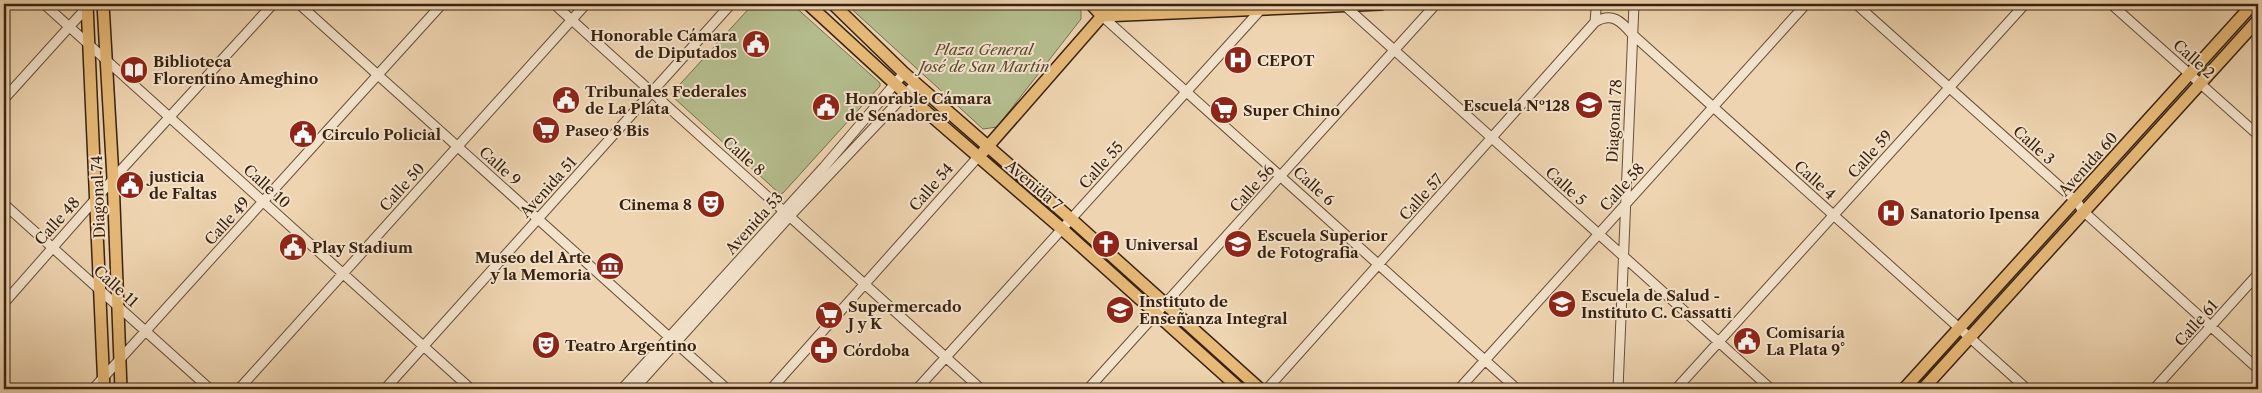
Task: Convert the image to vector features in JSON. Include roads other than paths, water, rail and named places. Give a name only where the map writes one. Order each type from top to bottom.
[{"type":"main road","name":"Diagonal 74","points":[[103,4],[113,178],[121,389]]},
{"type":"main road","name":"Avenida 7","points":[[808,4],[906,94],[1062,229],[1240,389]]},
{"type":"main road","name":"Avenida 7","points":[[833,4],[904,74],[1071,219],[1260,389]]},
{"type":"main road","name":"Calle 6","points":[[1091,4],[1102,16]]},
{"type":"main road","points":[[1102,16],[1264,6],[1381,4]]},
{"type":"main road","name":"Avenida 60","points":[[1904,389],[2253,4]]},
{"type":"main road","name":"Diagonal 74","points":[[88,5],[104,389]]},
{"type":"main road","name":"Calle 54","points":[[978,157],[1102,16]]},
{"type":"main road","name":"Avenida 60","points":[[1922,389],[2258,20]]},
{"type":"street","name":"Calle 10","points":[[44,4],[471,389]]},
{"type":"street","name":"Calle 48","points":[[4,302],[113,178],[273,4]]},
{"type":"street","name":"Calle 9","points":[[299,4],[727,389]]},
{"type":"street","name":"Calle 49","points":[[93,389],[442,4]]},
{"type":"street","name":"Calle 8","points":[[554,4],[981,389]]},
{"type":"street","name":"Calle 50","points":[[239,389],[586,4]]},
{"type":"street","name":"Avenida 51","points":[[385,389],[731,4]]},
{"type":"street","name":"Calle 54","points":[[1102,16],[1114,4]]},
{"type":"street","name":"Calle 56","points":[[1088,389],[1436,4]]},
{"type":"street","points":[[1594,4],[1596,10],[1595,22]]},
{"type":"street","name":"Diagonal 78","points":[[1618,389],[1624,206],[1634,4]]},
{"type":"street","name":"Calle 58","points":[[1459,389],[1806,4]]},
{"type":"street","name":"Calle 3","points":[[1856,4],[2075,200],[2083,211],[2258,369]]},
{"type":"street","name":"Calle 59","points":[[1676,389],[2025,4]]},
{"type":"street","name":"Calle 2","points":[[2111,4],[2258,135]]},
{"type":"street","points":[[4,99],[88,5]]},
{"type":"street","name":"Calle 5","points":[[1344,5],[1771,389]]},
{"type":"street","name":"Calle 55","points":[[917,389],[1264,6]]},
{"type":"street","name":"Calle 6","points":[[1102,16],[1517,389]]},
{"type":"street","name":"Calle 4","points":[[1595,22],[1602,18],[1615,18],[1620,21],[1632,34],[2028,389]]},
{"type":"street","name":"Calle 57","points":[[1268,389],[1595,22]]},
{"type":"street","name":"Avenida 53","points":[[622,389],[672,340],[787,213],[904,74]]},
{"type":"street","name":"Avenida 53","points":[[787,213],[916,83]]},
{"type":"street","name":"Calle 54","points":[[771,389],[866,285],[978,157]]},
{"type":"street","name":"Calle 11","points":[[4,204],[210,389]]},
{"type":"street","name":"Calle 61","points":[[2154,389],[2258,274]]},
{"type":"street","name":"Avenida 53","points":[[634,389],[672,340]]},
{"type":"place","name":"Honorable Cámara de Diputados","points":[[756,44]]},
{"type":"place","name":"CEPOT","points":[[1238,60]]},
{"type":"place","name":"Biblioteca Florentino Ameghino","points":[[134,70]]},
{"type":"place","name":"Tribunales Federales de La Plata","points":[[566,100]]},
{"type":"place","name":"Escuela Nº128","points":[[1589,105]]},
{"type":"place","name":"Honorable Cámara de Senadores","points":[[826,107]]},
{"type":"place","name":"Super Chino","points":[[1224,110]]},
{"type":"place","name":"Paseo 8 Bis","points":[[546,130]]},
{"type":"place","name":"Circulo Policial","points":[[303,134]]},
{"type":"place","name":"justicia de Faltas","points":[[130,185]]},
{"type":"place","name":"Cinema 8","points":[[711,204]]},
{"type":"place","name":"Sanatorio Ipensa","points":[[1891,213]]},
{"type":"place","name":"Universal","points":[[1106,244]]},
{"type":"place","name":"Escuela Superior de Fotografia","points":[[1238,244]]},
{"type":"place","name":"Play Stadium","points":[[293,247]]},
{"type":"place","name":"Museo del Arte y la Memoria","points":[[610,266]]},
{"type":"place","name":"Escuela de Salud - Instituto C. Cassatti","points":[[1562,304]]},
{"type":"place","name":"Instituto de Enseñanza Integral","points":[[1120,310]]},
{"type":"place","name":"Supermercado J y K","points":[[829,315]]},
{"type":"place","name":"Comisaría La Plata 9°","points":[[1747,341]]},
{"type":"place","name":"Teatro Argentino","points":[[546,345]]},
{"type":"place","name":"Córdoba","points":[[824,350]]},
{"type":"park label","name":"Plaza General José de San Martín","points":[[984,58]]}]
